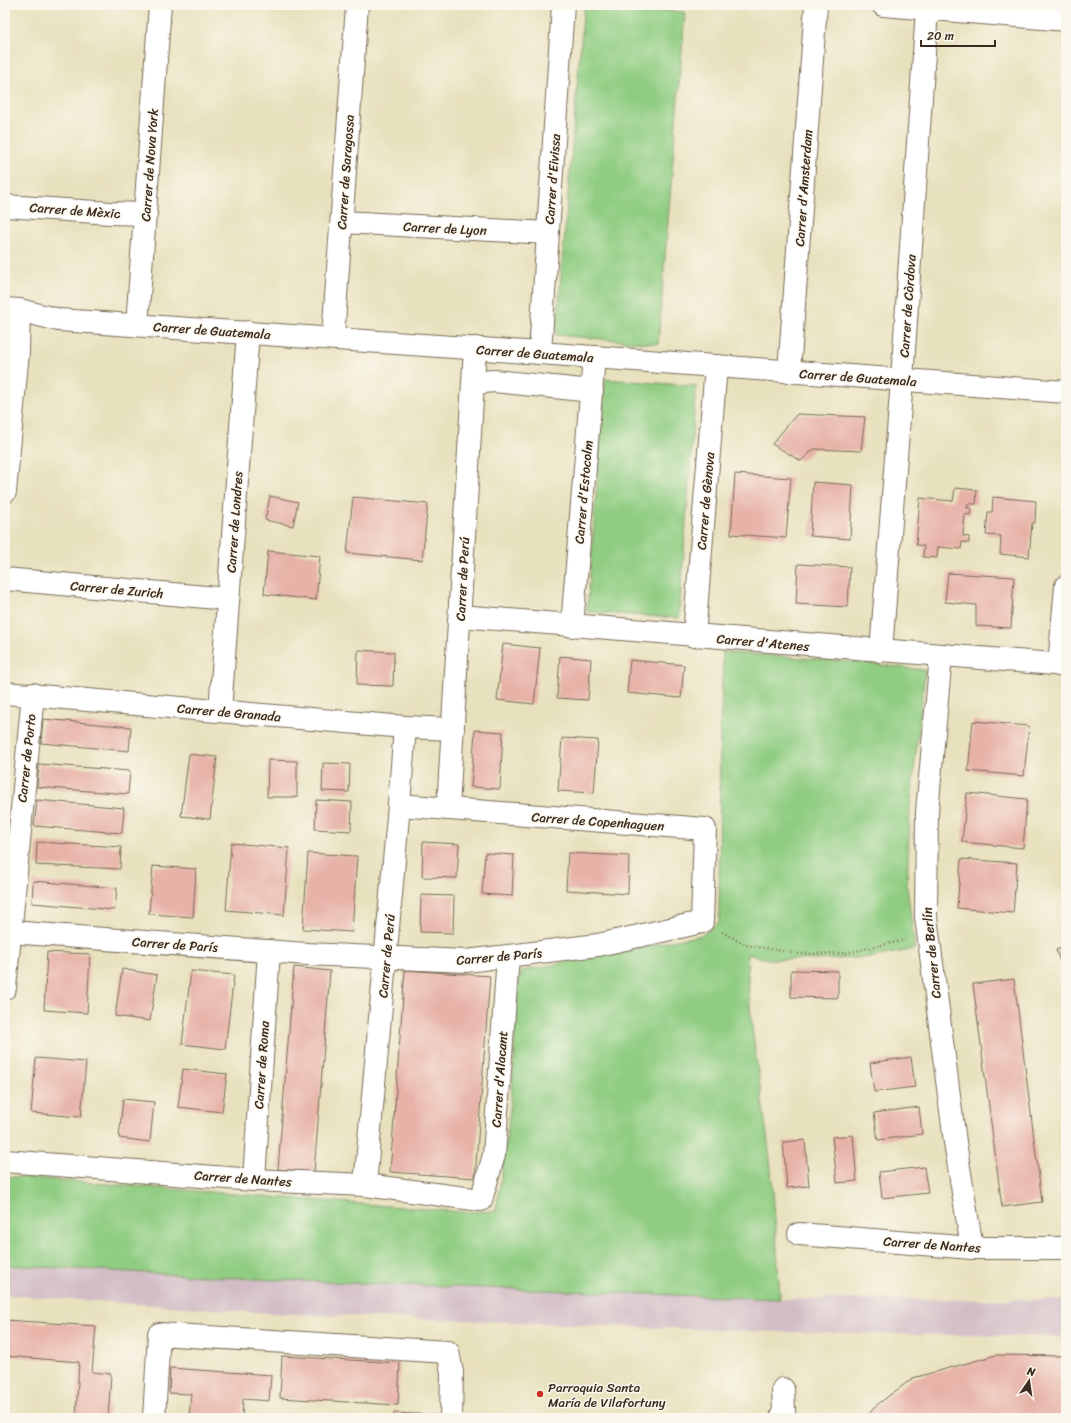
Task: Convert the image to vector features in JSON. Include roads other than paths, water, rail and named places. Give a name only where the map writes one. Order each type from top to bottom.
[{"type":"street","name":"Carrer de Nova York","points":[[138,325],[160,5]]},
{"type":"street","name":"Carrer de Saragossa","points":[[333,338],[357,5]]},
{"type":"street","name":"Carrer d'Eivissa","points":[[540,353],[563,5]]},
{"type":"street","name":"Carrer d'Amsterdam","points":[[789,372],[816,5]]},
{"type":"street","points":[[883,5],[1066,20]]},
{"type":"street","name":"Carrer de Còrdova","points":[[881,651],[902,380],[927,9]]},
{"type":"street","name":"Carrer de Mèxic","points":[[5,206],[146,214]]},
{"type":"street","name":"Carrer de Lyon","points":[[342,222],[548,233]]},
{"type":"street","name":"Carrer de Guatemala","points":[[12,309],[59,320],[475,348],[1066,392]]},
{"type":"street","points":[[5,492],[12,351],[12,309]]},
{"type":"street","name":"Carrer de Londres","points":[[220,711],[248,332]]},
{"type":"street","name":"Carrer de Perú","points":[[448,809],[475,348]]},
{"type":"street","name":"Carrer d'Estocolm","points":[[572,626],[594,357]]},
{"type":"street","name":"Carrer de Gènova","points":[[694,636],[716,366]]},
{"type":"street","points":[[473,383],[494,381],[592,391]]},
{"type":"street","name":"Carrer de Zurich","points":[[5,579],[228,599]]},
{"type":"street","points":[[1062,665],[1066,586]]},
{"type":"street","name":"Carrer d'Atenes","points":[[460,616],[1062,665]]},
{"type":"street","name":"Carrer de Berlín","points":[[941,655],[927,812],[926,917],[954,1134],[972,1248]]},
{"type":"street","name":"Carrer de Granada","points":[[5,692],[404,727],[453,729]]},
{"type":"street","name":"Carrer de Porto","points":[[5,988],[14,790],[33,694]]},
{"type":"street","name":"Carrer de Perú","points":[[365,1185],[386,958],[404,727]]},
{"type":"street","name":"Carrer de Copenhaguen","points":[[399,805],[705,829],[702,922]]},
{"type":"street","name":"Carrer de París","points":[[9,919],[269,951],[466,961],[598,945],[702,922]]},
{"type":"street","name":"Carrer de Roma","points":[[254,1180],[269,951]]},
{"type":"street","name":"Carrer d'Alacant","points":[[481,1200],[494,1155],[508,956]]},
{"type":"street","name":"Carrer de Nantes","points":[[5,1161],[254,1180],[365,1185],[481,1200]]},
{"type":"street","name":"Carrer de Nantes","points":[[799,1234],[972,1248],[1066,1248]]},
{"type":"street","points":[[154,1418],[159,1334],[448,1352],[452,1372],[451,1418]]},
{"type":"street","points":[[781,1418],[784,1411],[783,1390]]},
{"type":"place","name":"Parroquia Santa María de Vilafortuny","points":[[540,1394]]}]
